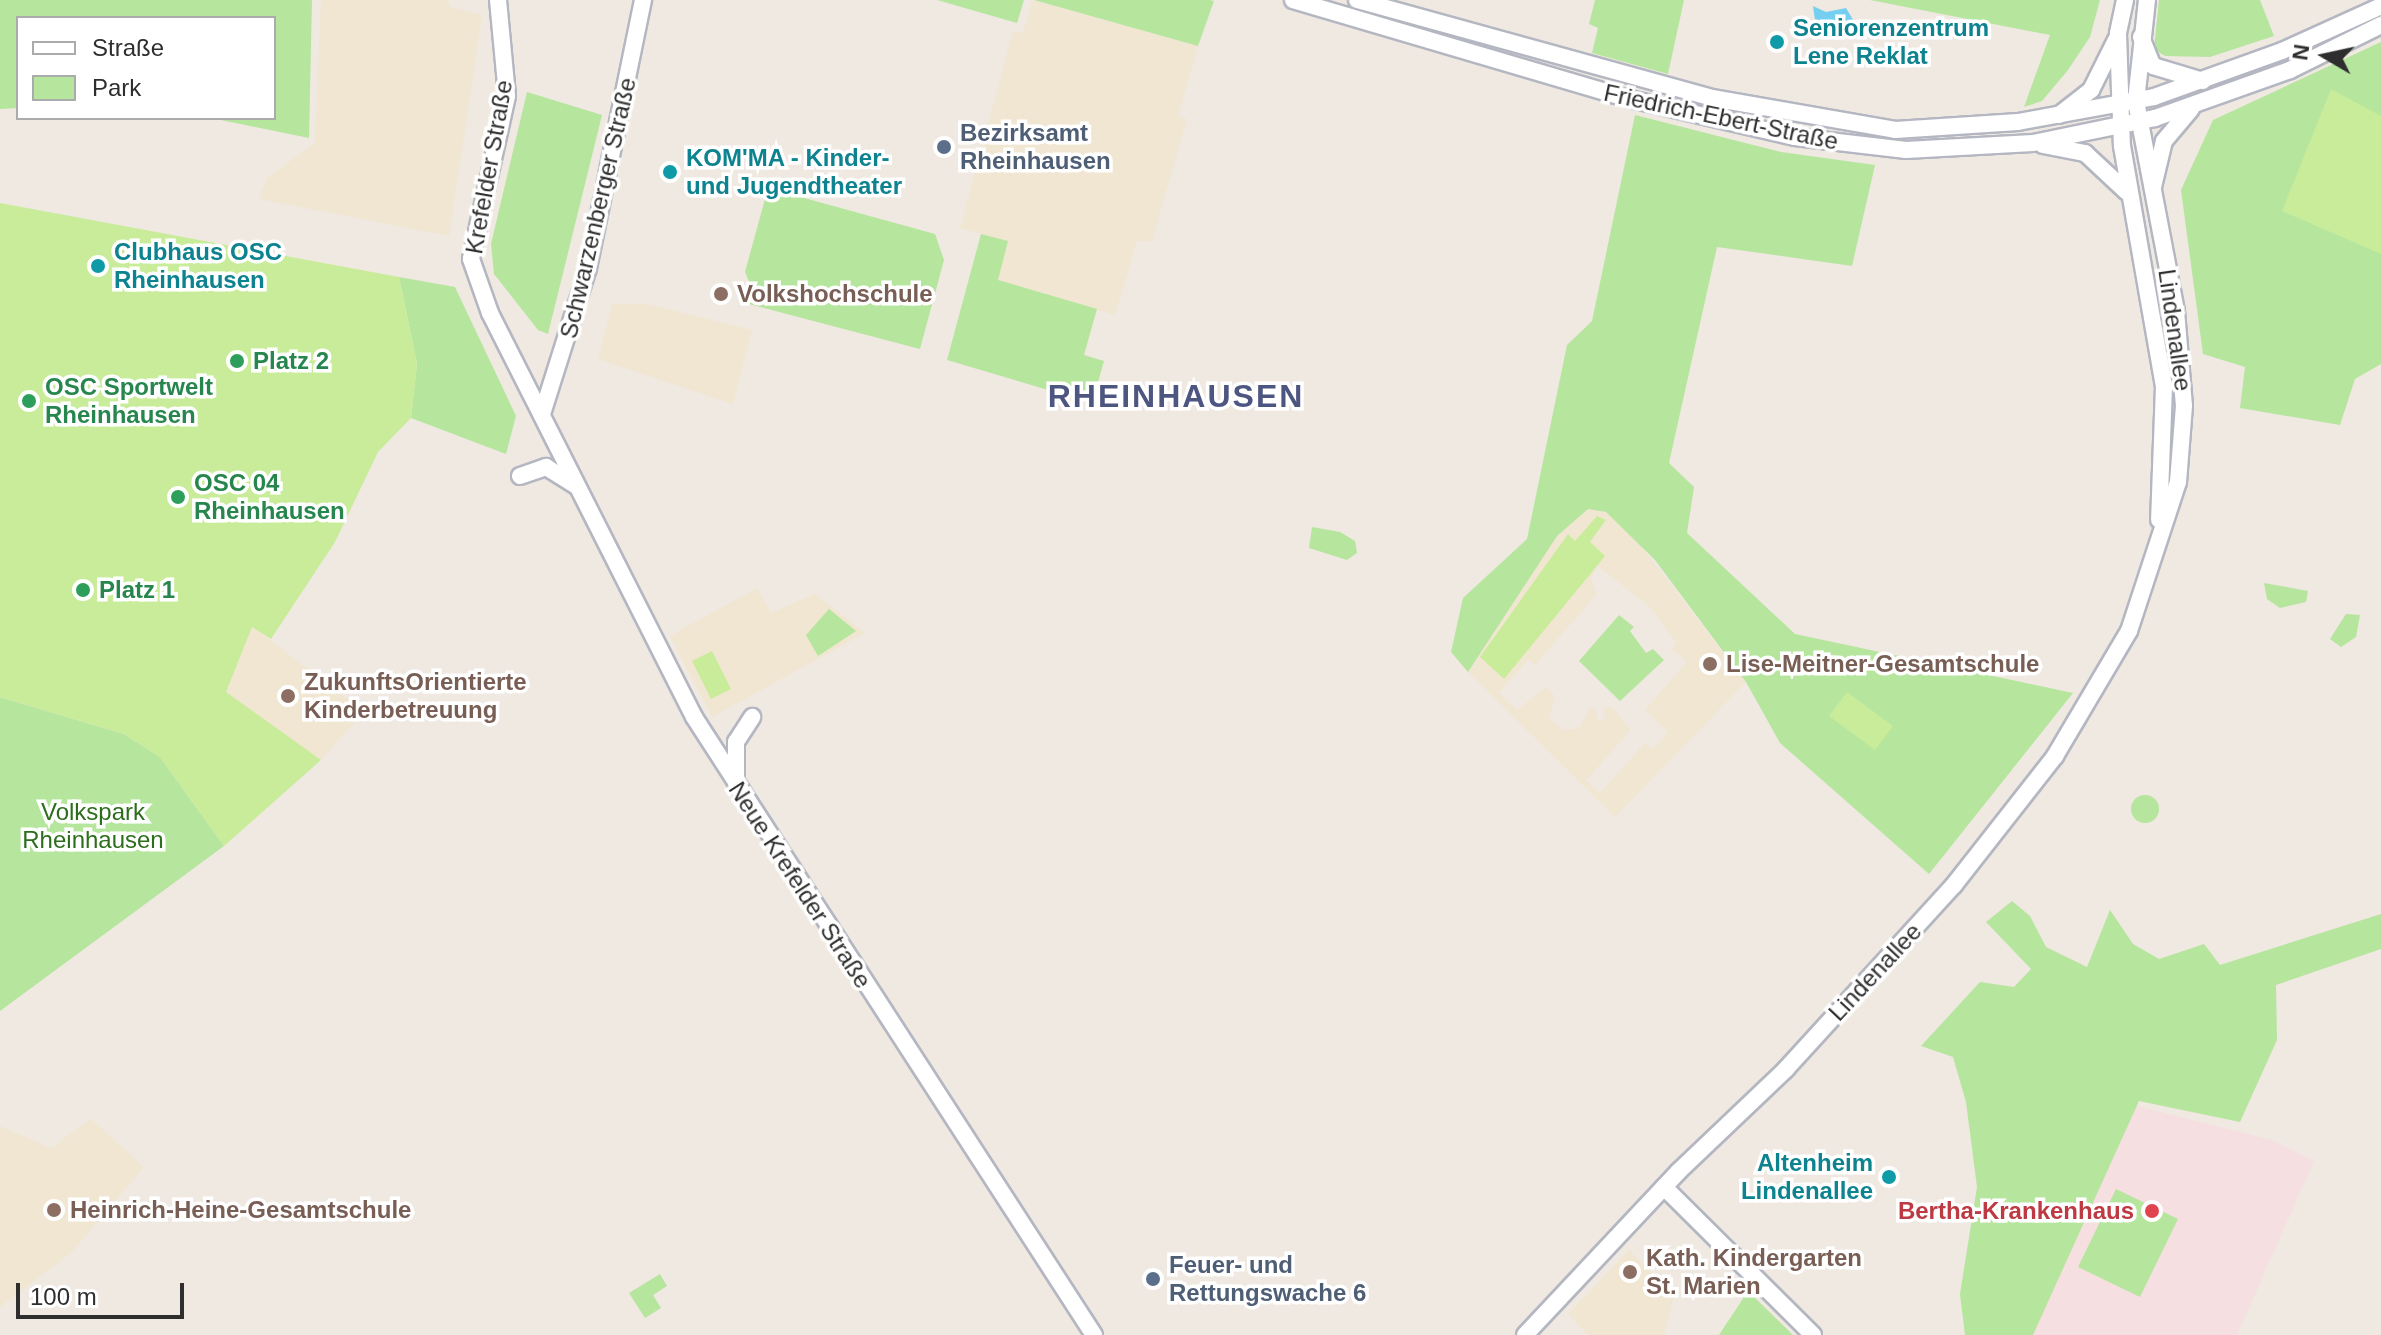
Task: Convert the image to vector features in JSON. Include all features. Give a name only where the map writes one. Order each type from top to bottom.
[{"type":"main road","name":"Krefelder Straße","points":[[498,0],[507,96],[471,259],[490,313],[542,414]]},
{"type":"main road","name":"Schwarzenberger Straße","points":[[542,414],[588,268],[643,0]]},
{"type":"main road","name":"Friedrich-Ebert-Straße","points":[[1293,0],[1571,84],[1795,137],[1906,150],[2033,143],[2139,122],[2194,107],[2290,70],[2381,25]]},
{"type":"main road","name":"Friedrich-Ebert-Straße","points":[[1357,0],[1567,61],[1844,125],[1947,129],[2057,116],[2136,101],[2205,81],[2282,51],[2381,6]]},
{"type":"main road","points":[[2057,116],[2091,90],[2118,34],[2125,0]]},
{"type":"main road","name":"Lindenallee","points":[[1525,1335],[1664,1187],[1883,965],[2033,786],[2114,660],[2154,557],[2178,482],[2184,406],[2176,311],[2136,101],[2139,33],[2147,0]]},
{"type":"main road","points":[[2139,33],[2153,66],[2205,81]]},
{"type":"main road","name":"Lindenallee","points":[[2118,34],[2120,126],[2129,194],[2164,386],[2163,480],[2154,557]]},
{"type":"main road","points":[[2152,196],[2164,141],[2194,107]]},
{"type":"main road","points":[[2033,143],[2085,153],[2129,194]]},
{"type":"main road","name":"Neue Krefelder Straße","points":[[542,414],[647,632],[737,789],[1094,1335]]},
{"type":"main road","points":[[520,476],[546,467],[576,485]]},
{"type":"main road","points":[[737,789],[736,742],[752,717]]},
{"type":"main road","points":[[1664,1187],[1813,1335]]},
{"type":"shaded area","points":[[321,0],[448,0],[450,7],[482,15],[449,236],[259,199],[267,178],[315,143]]},
{"type":"shaded area","points":[[1032,0],[1198,46],[1178,116],[1187,119],[1152,241],[1137,241],[1115,315],[997,280],[1007,241],[960,228],[1013,31],[1023,33]]},
{"type":"shaded area","points":[[612,304],[647,304],[752,330],[733,404],[598,359]]},
{"type":"shaded area","name":"Lise-Meitner-Gesamtschule","points":[[1588,509],[1606,512],[1631,533],[1746,682],[1615,817],[1468,672],[1527,577],[1557,536]],"holes":[[[1597,516],[1606,521],[1590,542],[1604,556],[1504,678],[1481,657],[1568,534],[1575,541]],[[1598,566],[1651,608],[1676,642],[1669,654],[1673,650],[1687,662],[1645,710],[1668,733],[1653,749],[1645,743],[1600,793],[1586,780],[1631,730],[1613,708],[1604,707],[1605,719],[1597,720],[1596,708],[1590,708],[1579,728],[1564,730],[1549,718],[1555,696],[1546,687],[1517,710],[1499,693],[1528,660],[1535,665],[1597,594],[1591,578]]]},
{"type":"shaded area","points":[[757,588],[771,613],[815,594],[865,633],[712,717],[670,636]]},
{"type":"shaded area","name":"ZukunftsOrientierte Kinderbetreuung","points":[[252,626],[364,712],[321,760],[225,692]]},
{"type":"shaded area","name":"Bertha-Krankenhaus","points":[[2047,1083],[2271,1140],[2314,1161],[2237,1335],[1982,1335]]},
{"type":"shaded area","name":"Heinrich-Heine-Gesamtschule","points":[[91,1119],[144,1167],[72,1252],[0,1307],[0,1126],[51,1148]]},
{"type":"shaded area","name":"Kath. Kindergarten St. Marien","points":[[1629,1250],[1674,1295],[1664,1335],[1588,1335],[1568,1314]]},
{"type":"green space","points":[[0,0],[312,0],[309,138],[221,120],[276,120],[276,16],[16,16],[16,108],[0,109]]},
{"type":"green space","points":[[937,0],[1024,0],[1017,23]]},
{"type":"green space","points":[[1034,0],[1210,0],[1214,1],[1198,46]]},
{"type":"green space","points":[[1595,0],[1684,0],[1668,74],[1592,53],[1598,28],[1589,24]]},
{"type":"green space","points":[[1870,0],[2100,0],[2090,37],[2068,70],[2042,101],[2024,107],[2050,35]]},
{"type":"green space","points":[[2159,0],[2260,0],[2274,36],[2210,57],[2165,56],[2154,49]]},
{"type":"green space","points":[[2381,42],[2381,364],[2355,379],[2340,425],[2240,408],[2245,367],[2203,354],[2181,190],[2213,120]]},
{"type":"green space","points":[[2331,89],[2381,116],[2381,254],[2282,211]]},
{"type":"green space","points":[[527,92],[602,115],[548,334],[538,330],[494,274],[491,244]]},
{"type":"green space","points":[[1635,115],[1781,152],[1875,165],[1852,266],[1717,247],[1669,463],[1694,487],[1687,533],[1795,634],[2073,693],[1929,874],[1780,743],[1746,682],[1655,560],[1606,512],[1588,509],[1557,536],[1468,672],[1451,652],[1463,598],[1527,539],[1567,345],[1592,321]]},
{"type":"green space","points":[[768,188],[935,234],[944,260],[920,349],[745,303],[750,284],[745,272]]},
{"type":"green space","name":"OSC 04 Rheinhausen","points":[[0,203],[399,277],[417,364],[411,418],[378,452],[335,542],[271,639],[252,627],[226,692],[321,760],[224,846],[160,757],[124,734],[0,697]]},
{"type":"green space","points":[[981,234],[1008,241],[998,280],[1097,309],[1084,355],[1104,361],[1092,403],[947,360]]},
{"type":"green space","points":[[399,277],[455,287],[516,416],[506,454],[411,418],[417,364]]},
{"type":"green space","points":[[1597,516],[1606,520],[1590,542],[1605,556],[1504,679],[1480,657],[1568,534],[1575,541]]},
{"type":"green space","points":[[1312,527],[1340,532],[1355,541],[1357,553],[1347,560],[1309,548]]},
{"type":"green space","points":[[2264,583],[2308,591],[2306,602],[2280,608],[2267,599]]},
{"type":"green space","points":[[829,609],[856,631],[818,656],[806,635]]},
{"type":"green space","points":[[2346,614],[2360,615],[2356,637],[2341,647],[2330,639]]},
{"type":"green space","points":[[1619,615],[1634,627],[1630,631],[1646,653],[1653,649],[1664,660],[1620,701],[1579,661]]},
{"type":"green space","points":[[712,651],[731,689],[711,699],[692,661]]},
{"type":"green space","points":[[1847,692],[1893,726],[1875,750],[1829,716]]},
{"type":"green space","name":"Volkspark Rheinhausen","points":[[0,697],[124,734],[160,757],[224,846],[0,1011]]},
{"type":"green space","points":[[2145,795],[2155,799],[2159,809],[2155,819],[2145,823],[2135,819],[2131,809],[2135,799]]},
{"type":"green space","points":[[2012,901],[2030,916],[2046,947],[2087,967],[2110,910],[2133,944],[2159,959],[2204,944],[2220,965],[2381,914],[2381,949],[2276,985],[2277,1040],[2240,1122],[2139,1101],[2033,1335],[1965,1335],[1960,1294],[1977,1187],[1966,1102],[1953,1057],[1921,1046],[1980,982],[2014,987],[2031,969],[1986,922]]},
{"type":"green space","points":[[2116,1189],[2178,1219],[2140,1297],[2078,1267]]},
{"type":"green space","points":[[660,1274],[667,1286],[653,1295],[661,1308],[645,1318],[629,1293]]},
{"type":"green space","points":[[1748,1291],[1793,1335],[1719,1335]]},
{"type":"water","points":[[1813,6],[1826,12],[1846,8],[1858,28],[1816,27]]},
{"type":"place","name":"Seniorenzentrum Lene Reklat","points":[[1777,42]]},
{"type":"place","name":"Bezirksamt Rheinhausen","points":[[944,147]]},
{"type":"place","name":"KOM'MA - Kinder- und Jugendtheater","points":[[670,172]]},
{"type":"place","name":"Clubhaus OSC Rheinhausen","points":[[98,266]]},
{"type":"place","name":"Volkshochschule","points":[[721,294]]},
{"type":"place","name":"Platz 2","points":[[237,361]]},
{"type":"place","name":"OSC Sportwelt Rheinhausen","points":[[29,401]]},
{"type":"place","name":"OSC 04 Rheinhausen","points":[[178,497]]},
{"type":"place","name":"Platz 1","points":[[83,590]]},
{"type":"place","name":"Lise-Meitner-Gesamtschule","points":[[1710,664]]},
{"type":"place","name":"ZukunftsOrientierte Kinderbetreuung","points":[[288,696]]},
{"type":"place","name":"Altenheim Lindenallee","points":[[1889,1177]]},
{"type":"place","name":"Heinrich-Heine-Gesamtschule","points":[[54,1210]]},
{"type":"place","name":"Bertha-Krankenhaus","points":[[2152,1211]]},
{"type":"place","name":"Kath. Kindergarten St. Marien","points":[[1630,1272]]},
{"type":"place","name":"Feuer- und Rettungswache 6","points":[[1153,1279]]},
{"type":"district","name":"RHEINHAUSEN","points":[[1176,396]]}]
